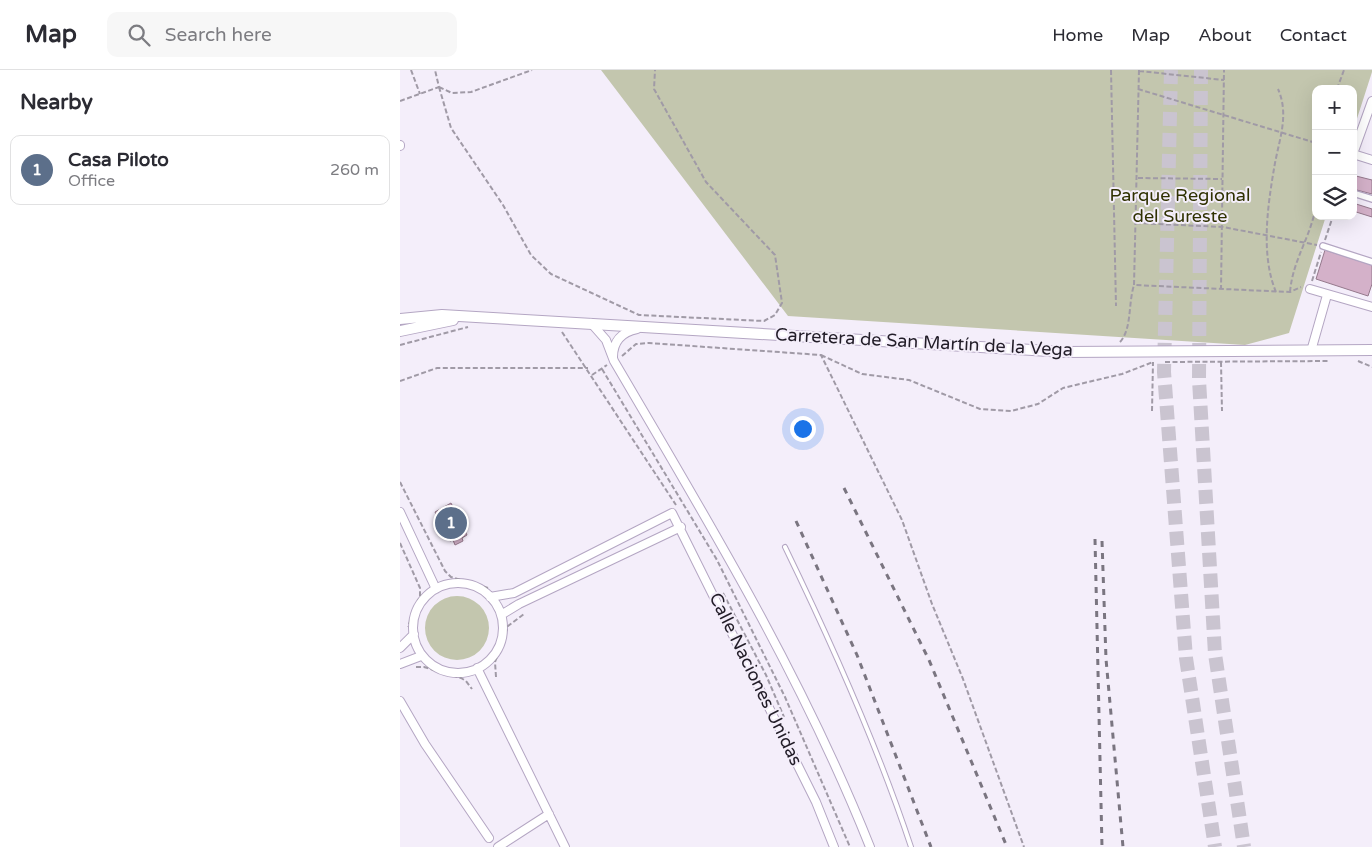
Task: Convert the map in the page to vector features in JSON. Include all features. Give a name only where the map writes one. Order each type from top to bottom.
[{"type":"street","points":[[1357,146],[1368,123],[1372,101]]},
{"type":"street","points":[[1357,155],[1372,160]]},
{"type":"street","points":[[1357,194],[1372,199]]},
{"type":"street","points":[[1323,246],[1372,262]]},
{"type":"street","points":[[1310,289],[1371,305]]},
{"type":"street","points":[[1311,351],[1327,295]]},
{"type":"street","name":"Carretera de San Martín de la Vega","points":[[400,319],[442,315],[476,322]]},
{"type":"street","name":"Carretera de San Martín de la Vega","points":[[400,331],[427,324],[476,322],[591,323],[1065,352],[1372,350]]},
{"type":"street","points":[[591,323],[606,340],[748,590],[817,725],[870,847]]},
{"type":"street","points":[[617,359],[614,346],[619,338],[630,330],[648,326]]},
{"type":"street","points":[[400,512],[436,589]]},
{"type":"street","name":"Calle Naciones Unidas","points":[[490,597],[514,593],[672,513],[681,527],[816,802],[834,847]]},
{"type":"street","points":[[501,615],[520,604],[681,527]]},
{"type":"street","points":[[450,584],[465,584],[478,588],[490,597],[501,615],[503,628],[501,641],[496,652],[487,662],[462,673],[447,672],[433,666],[422,656],[412,626],[416,611],[424,598],[436,589],[450,584]]},
{"type":"street","points":[[400,648],[414,634]]},
{"type":"street","points":[[400,664],[422,656]]},
{"type":"street","points":[[477,668],[565,847]]},
{"type":"street","points":[[400,701],[424,744],[489,838]]},
{"type":"street","points":[[498,847],[549,814]]},
{"type":"lane","points":[[785,547],[825,630],[867,730],[911,847]]},
{"type":"path","points":[[411,70],[420,94]]},
{"type":"path","points":[[435,70],[451,128],[503,205],[531,255],[551,274],[640,315],[764,321],[775,315],[782,303],[775,255],[706,182],[654,89],[655,70]]},
{"type":"path","points":[[400,101],[439,87],[452,93],[471,92],[532,70]]},
{"type":"path","points":[[1111,70],[1116,306]]},
{"type":"path","points":[[1110,352],[1126,335],[1129,327],[1128,312],[1134,285],[1138,178],[1139,70],[1224,80]]},
{"type":"path","points":[[1220,290],[1223,227],[1224,70]]},
{"type":"path","points":[[1338,85],[1344,70]]},
{"type":"path","points":[[1138,89],[1312,142]]},
{"type":"path","points":[[1276,292],[1270,278],[1268,236],[1270,193],[1285,113],[1278,89]]},
{"type":"path","points":[[1138,178],[1222,179]]},
{"type":"path","points":[[1290,292],[1292,272],[1306,243],[1312,220]]},
{"type":"path","points":[[1136,223],[1223,227],[1323,246]]},
{"type":"path","points":[[1134,285],[1276,292],[1290,292],[1301,287],[1310,289]]},
{"type":"path","points":[[400,345],[468,327],[476,322]]},
{"type":"path","points":[[556,330],[564,333],[592,375]]},
{"type":"path","points":[[617,359],[636,344],[649,343],[821,355],[862,374],[909,380],[980,409],[1011,411],[1038,404],[1063,388],[1122,374],[1174,352]]},
{"type":"path","points":[[1221,352],[1222,411]]},
{"type":"path","points":[[821,355],[902,520],[932,604],[963,679],[1024,847]]},
{"type":"path","points":[[1358,360],[1372,367]]},
{"type":"path","points":[[1152,411],[1153,362]]},
{"type":"path","points":[[400,381],[437,368],[588,368]]},
{"type":"path","points":[[602,369],[717,560],[785,697],[850,847]]},
{"type":"path","points":[[400,482],[445,571],[451,577],[492,589]]},
{"type":"path","points":[[400,543],[420,588],[420,596],[408,627]]},
{"type":"path","points":[[496,677],[495,662],[508,626],[524,614]]},
{"type":"path","points":[[410,670],[424,667],[466,680],[472,689]]},
{"type":"green space","name":"Parque Regional del Sureste","points":[[601,70],[1372,70],[1357,119],[1357,85],[1312,85],[1312,220],[1325,220],[1289,333],[1245,345],[788,316]]},
{"type":"green space","points":[[451,596],[463,596],[480,605],[487,616],[489,628],[487,640],[480,651],[463,660],[451,660],[439,655],[430,646],[425,634],[425,622],[430,610],[439,601]]},
{"type":"building","points":[[1357,176],[1372,180],[1372,194],[1357,190]]},
{"type":"building","points":[[1357,204],[1372,209],[1372,217],[1357,212]]},
{"type":"building","points":[[1325,250],[1372,265],[1372,284],[1368,296],[1316,279]]},
{"type":"building","points":[[451,503],[467,535],[462,538],[463,541],[455,545],[453,540],[450,541],[435,512]]},
{"type":"tunnel","points":[[1171,70],[1164,372],[1186,658],[1215,847]]},
{"type":"tunnel","points":[[1201,70],[1199,380],[1215,654],[1244,847]]},
{"type":"railway","points":[[844,488],[929,660],[1007,847]]},
{"type":"railway","points":[[796,521],[857,655],[931,847]]},
{"type":"railway","points":[[1095,539],[1102,847]]},
{"type":"railway","points":[[1102,541],[1106,659],[1123,847]]},
{"type":"place","name":"Casa Piloto","points":[[451,523]]}]
